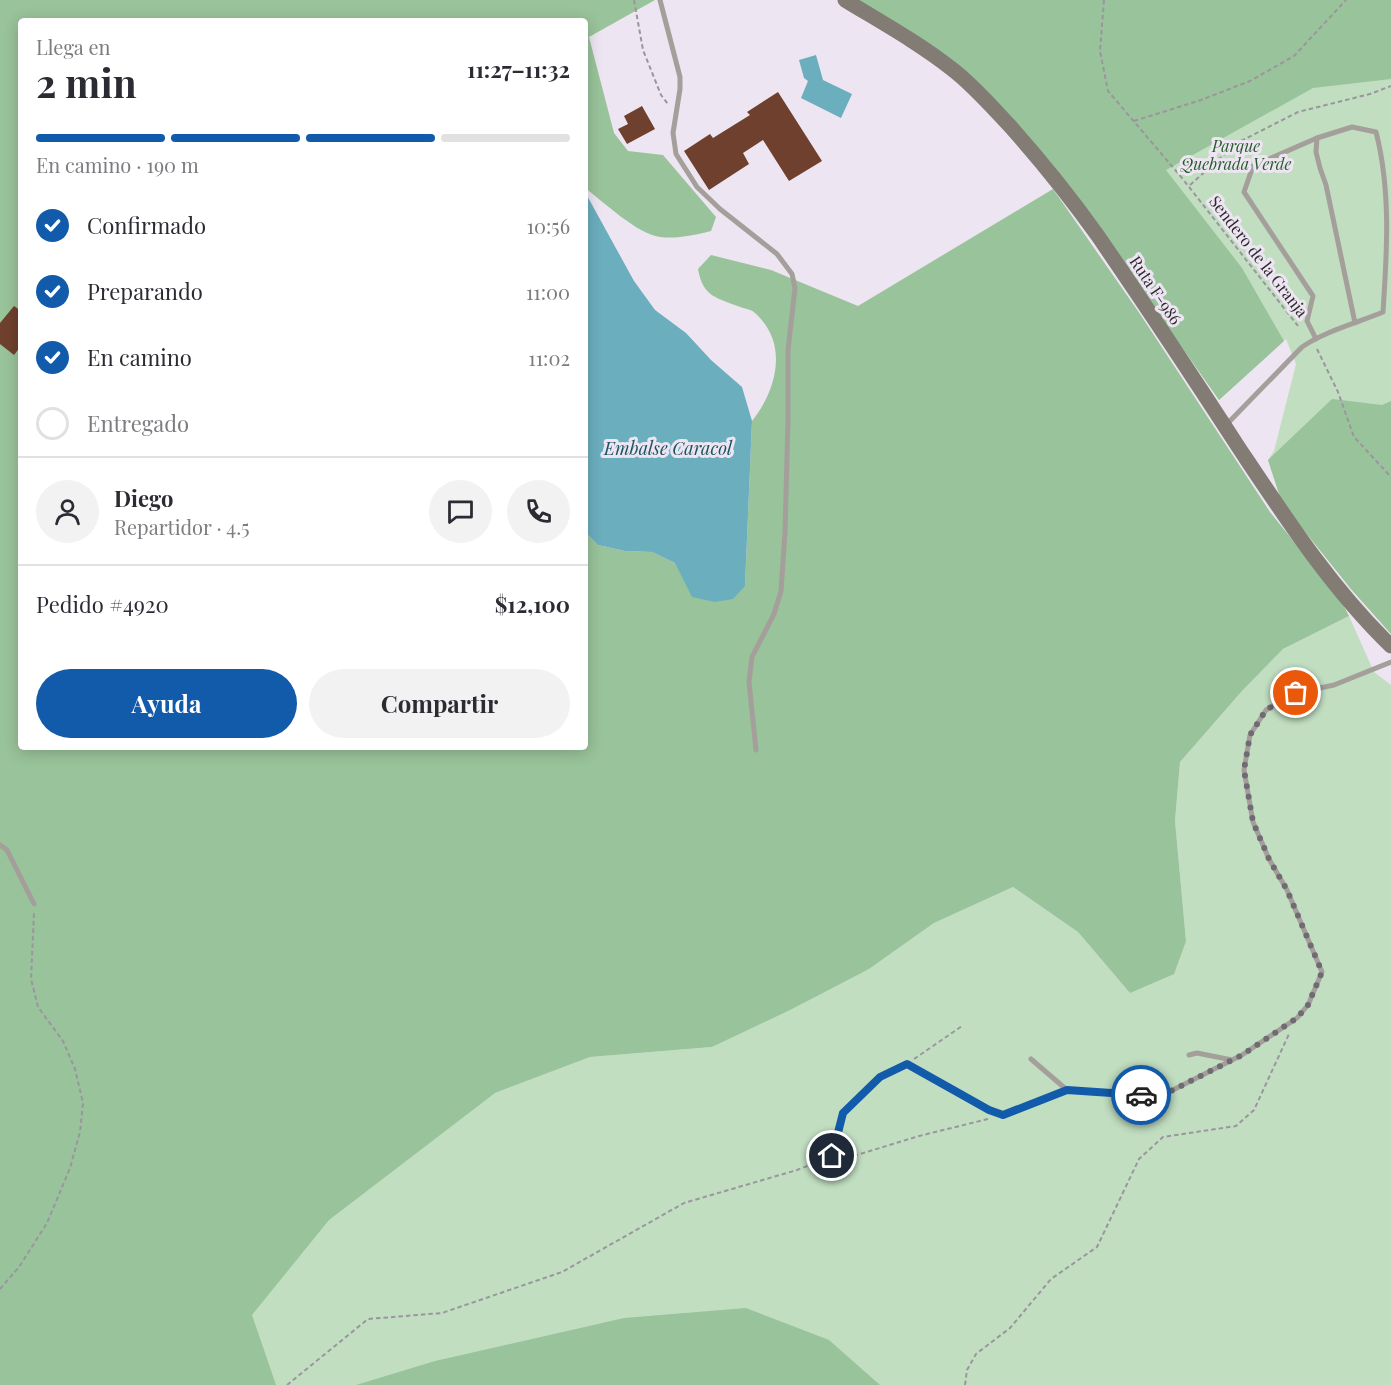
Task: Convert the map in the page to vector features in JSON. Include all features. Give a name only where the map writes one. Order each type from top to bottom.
[{"type":"main road","name":"Ruta F-986","points":[[845,0],[910,39],[953,69],[991,105],[1031,150],[1069,195],[1148,309],[1278,506],[1334,583],[1371,627],[1391,646]]},
{"type":"lane","points":[[660,0],[680,77],[673,133],[676,154],[697,187],[720,209],[777,254],[792,274],[795,288],[788,350],[788,442],[780,591],[774,614],[752,657],[749,682],[756,750]]},
{"type":"lane","points":[[1225,426],[1302,347],[1313,340],[1383,312],[1388,222],[1381,148],[1376,132],[1352,127],[1317,138],[1253,166],[1244,192],[1313,296],[1307,321],[1313,340]]},
{"type":"lane","points":[[1317,138],[1316,152],[1326,185],[1355,323]]},
{"type":"lane","points":[[832,1156],[843,1113],[880,1077],[907,1064],[989,1110],[1003,1115],[1067,1090],[1159,1097],[1232,1060],[1297,1018],[1308,1005],[1322,972],[1287,890],[1269,859],[1253,822],[1244,770],[1250,735],[1266,710],[1296,693],[1334,685],[1391,662]]},
{"type":"lane","points":[[0,845],[7,850],[34,904]]},
{"type":"lane","points":[[1189,1055],[1197,1053],[1232,1060]]},
{"type":"lane","points":[[1031,1059],[1067,1090]]},
{"type":"path","points":[[634,0],[643,50],[661,95],[676,116]]},
{"type":"path","name":"Sendero de la Granja","points":[[1104,0],[1100,51],[1108,91],[1189,186],[1313,340],[1354,437],[1391,477]]},
{"type":"path","points":[[1134,121],[1201,100],[1250,81],[1294,56],[1346,0]]},
{"type":"path","points":[[1189,186],[1237,143],[1298,112],[1370,94],[1391,86]]},
{"type":"path","points":[[0,1289],[18,1267],[47,1223],[70,1168],[80,1132],[83,1103],[75,1069],[63,1041],[38,1007],[31,979],[34,904]]},
{"type":"path","points":[[965,1385],[967,1370],[976,1353],[1010,1328],[1051,1279],[1097,1247],[1139,1159],[1163,1137],[1236,1126],[1254,1110],[1297,1018]]},
{"type":"path","points":[[907,1064],[962,1026]]},
{"type":"path","points":[[287,1385],[368,1319],[442,1313],[562,1272],[684,1203],[797,1170],[832,1156],[847,1158],[919,1136],[1003,1115]]},
{"type":"green space","points":[[0,0],[655,0],[589,37],[614,133],[628,151],[663,155],[716,217],[711,231],[679,237],[660,237],[651,235],[631,224],[588,190],[588,18],[18,18],[18,750],[588,750],[588,535],[598,545],[625,551],[652,552],[675,563],[745,586],[752,421],[761,409],[773,381],[776,352],[766,325],[755,313],[713,296],[700,279],[698,269],[711,255],[771,270],[858,306],[1053,189],[1140,314],[1270,512],[1340,599],[1349,616],[1283,649],[1242,691],[1180,762],[1175,821],[1186,941],[1174,974],[1130,993],[1078,932],[1013,887],[934,923],[869,969],[712,1047],[590,1057],[495,1093],[329,1220],[252,1315],[276,1385],[0,1385]]},
{"type":"green space","points":[[856,0],[1391,0],[1391,79],[1313,88],[1166,170],[1242,268],[1284,341],[1219,400],[1073,192],[995,102]]},
{"type":"green space","name":"Parque Quebrada Verde","points":[[1391,0],[1391,634],[1351,589],[1282,503],[1268,460],[1274,451],[1296,364],[1286,339],[1219,400],[1073,192]]},
{"type":"green space","points":[[1332,399],[1382,405],[1391,401],[1391,634],[1351,589],[1282,503],[1268,460]]},
{"type":"green space","points":[[1349,616],[1374,672],[1391,685],[1391,1385],[260,1385],[235,1313],[319,1209],[495,1093],[590,1057],[712,1047],[869,969],[934,923],[1013,887],[1078,932],[1130,993],[1186,941],[1175,821],[1180,762],[1242,691],[1283,649]]},
{"type":"green space","points":[[746,1308],[829,1340],[880,1385],[356,1385],[435,1361],[624,1318]]},
{"type":"water","points":[[816,55],[823,80],[852,94],[841,118],[801,98],[808,81],[804,78],[799,60]]},
{"type":"water","name":"Embalse Caracol","points":[[588,197],[634,281],[655,310],[686,333],[711,360],[742,387],[752,421],[745,586],[733,599],[715,602],[692,597],[675,563],[652,552],[625,551],[598,545],[588,535]]},
{"type":"building","points":[[778,92],[822,161],[789,181],[763,140],[743,153],[749,164],[709,190],[684,151],[710,134],[713,138],[750,115],[747,112]]},
{"type":"building","points":[[642,106],[655,129],[627,144],[618,129],[628,124],[624,116]]},
{"type":"building","points":[[14,306],[18,309],[18,350],[14,355],[0,344],[0,323]]},
{"type":"way so far","points":[[1141,1095],[1159,1097],[1242,1055],[1297,1018],[1308,1005],[1322,972],[1287,890],[1269,859],[1253,822],[1244,770],[1250,735],[1266,710],[1296,693]]},
{"type":"route","points":[[832,1156],[843,1113],[880,1077],[907,1064],[989,1110],[1003,1115],[1067,1090],[1141,1095]]}]
